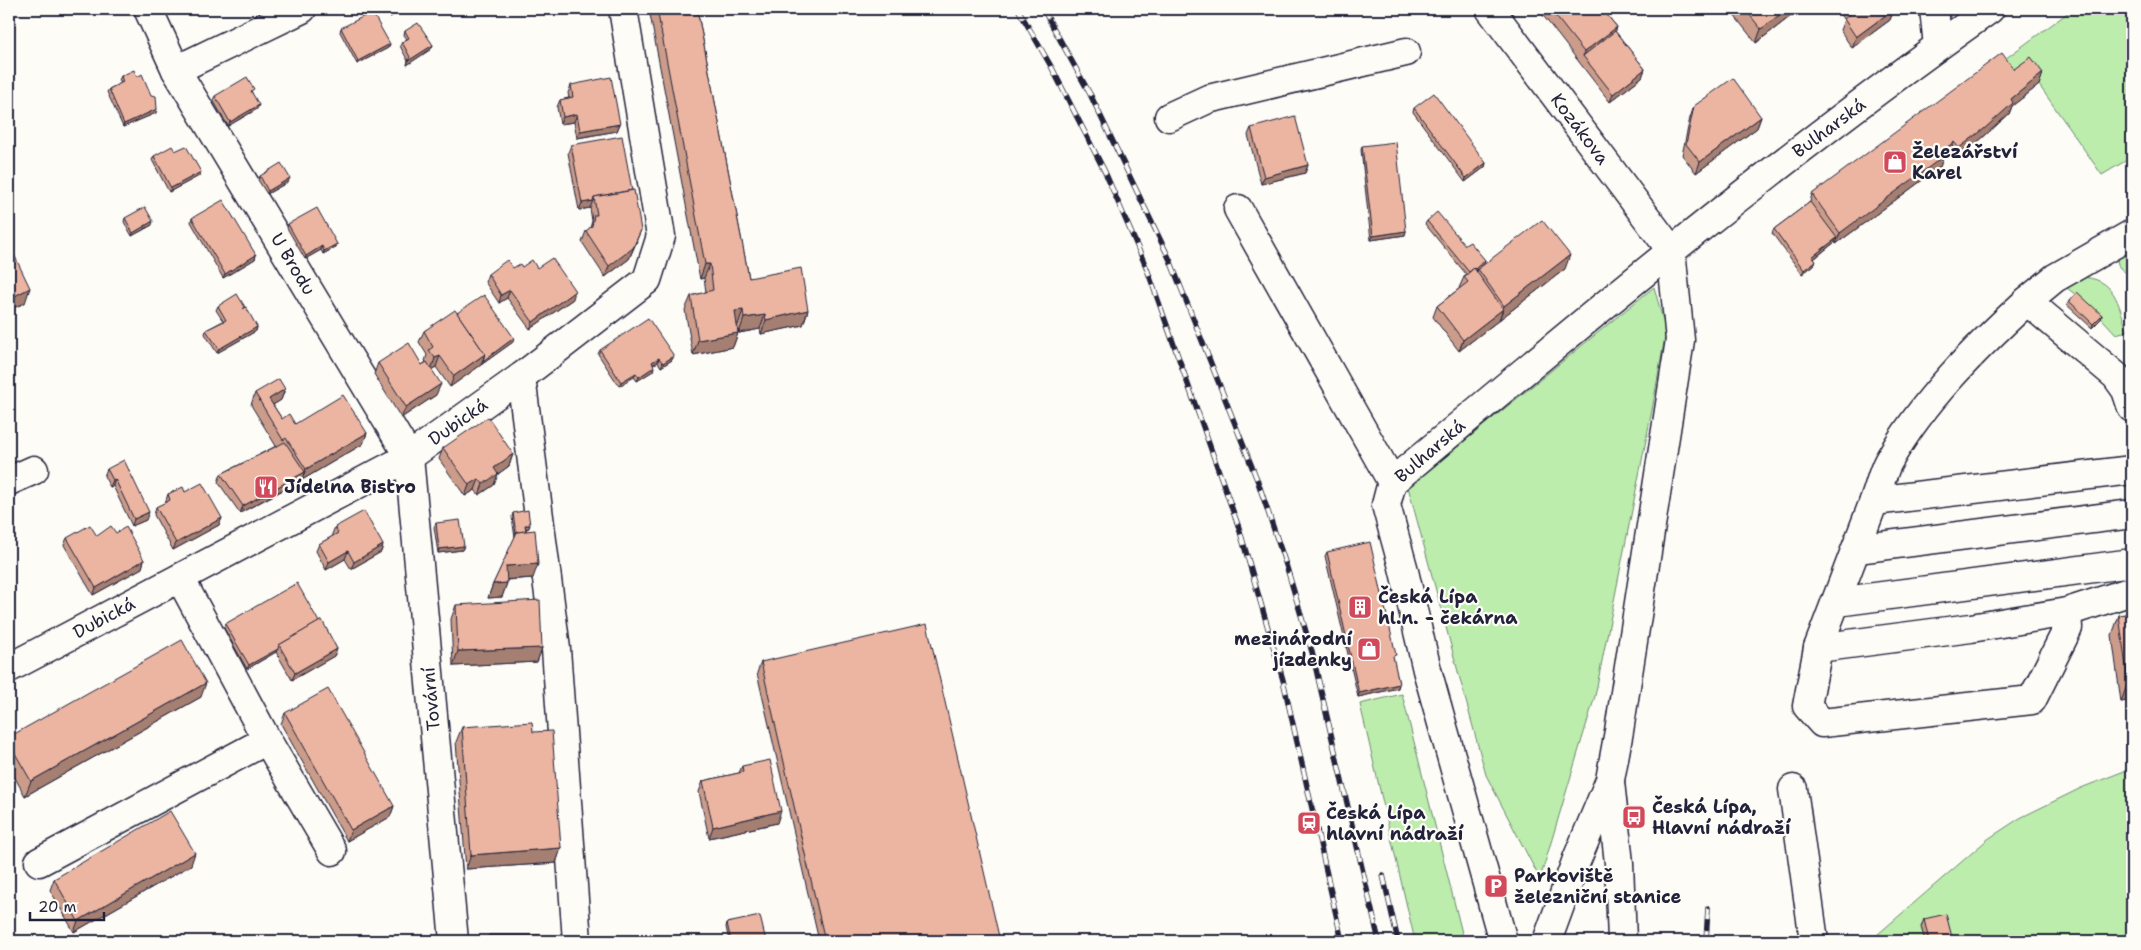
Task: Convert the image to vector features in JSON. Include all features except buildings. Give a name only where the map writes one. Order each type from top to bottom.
[{"type":"street","name":"U Brodu","points":[[148,9],[176,70],[409,457]]},
{"type":"street","points":[[176,70],[302,9]]},
{"type":"street","name":"Dubická","points":[[9,668],[409,457],[521,378],[647,280],[661,236],[623,9]]},
{"type":"street","name":"Kozákova","points":[[1490,9],[1671,250]]},
{"type":"street","points":[[1934,9],[1938,46]]},
{"type":"street","name":"Bulharská","points":[[1503,941],[1430,679],[1386,505],[1392,482],[1671,250],[1938,46],[1990,9]]},
{"type":"street","points":[[1169,118],[1208,99],[1406,52]]},
{"type":"street","points":[[1238,209],[1392,482]]},
{"type":"street","points":[[2067,612],[2068,628],[2032,700],[1822,723],[1807,706],[1818,648],[1857,549],[1887,463],[1922,411],[1982,342],[2027,300],[2055,278],[2132,234]]},
{"type":"street","points":[[1547,941],[1577,859],[1610,780],[1680,340],[1671,250]]},
{"type":"street","points":[[2027,300],[2116,376],[2126,390],[2132,408]]},
{"type":"street","points":[[521,378],[556,649],[577,941]]},
{"type":"street","name":"Tovární","points":[[409,457],[454,941]]},
{"type":"street","points":[[9,481],[34,470]]},
{"type":"street","points":[[1874,501],[2132,470]]},
{"type":"street","points":[[1857,549],[2132,514]]},
{"type":"street","points":[[1837,602],[2132,563]]},
{"type":"street","points":[[180,578],[267,740],[332,851]]},
{"type":"street","points":[[1818,648],[1971,628],[2067,612],[2132,591]]},
{"type":"street","points":[[39,862],[267,740]]},
{"type":"street","points":[[1610,780],[1619,863],[1622,941]]},
{"type":"street","points":[[1793,789],[1814,941]]},
{"type":"green space","points":[[2073,9],[2132,9],[2132,157],[2102,175],[2027,68],[2010,80],[1998,64]]},
{"type":"green space","points":[[2123,254],[2132,256],[2132,278],[2119,267],[2117,261]]},
{"type":"green space","points":[[2080,277],[2092,278],[2108,287],[2121,310],[2127,331],[2116,334],[2092,308],[2061,283]]},
{"type":"green space","points":[[1654,287],[1666,331],[1652,410],[1595,696],[1540,879],[1486,775],[1408,487]]},
{"type":"green space","points":[[1402,694],[1464,941],[1415,941],[1360,704]]},
{"type":"green space","points":[[2132,768],[2132,941],[1870,941],[1988,839],[2020,818],[2081,788]]},
{"type":"railway","points":[[1018,9],[1052,68],[1105,172],[1147,269],[1239,528],[1283,680],[1342,941]]},
{"type":"railway","points":[[1043,9],[1090,94],[1170,260],[1258,482],[1287,568],[1312,652],[1379,941]]},
{"type":"railway","points":[[1383,875],[1398,941]]},
{"type":"railway","points":[[1706,941],[1708,908]]},
{"type":"place","name":"Železářství Karel","points":[[1895,162]]},
{"type":"place","name":"Jídelna Bistro","points":[[266,487]]},
{"type":"place","name":"Česká Lípa hl.n. - čekárna","points":[[1360,607]]},
{"type":"place","name":"mezinárodní jízdenky","points":[[1369,649]]},
{"type":"place","name":"Česká Lípa, Hlavní nádraží","points":[[1634,817]]},
{"type":"place","name":"Česká Lípa hlavní nádraží","points":[[1309,823]]},
{"type":"place","name":"Parkoviště železniční stanice","points":[[1496,886]]}]
